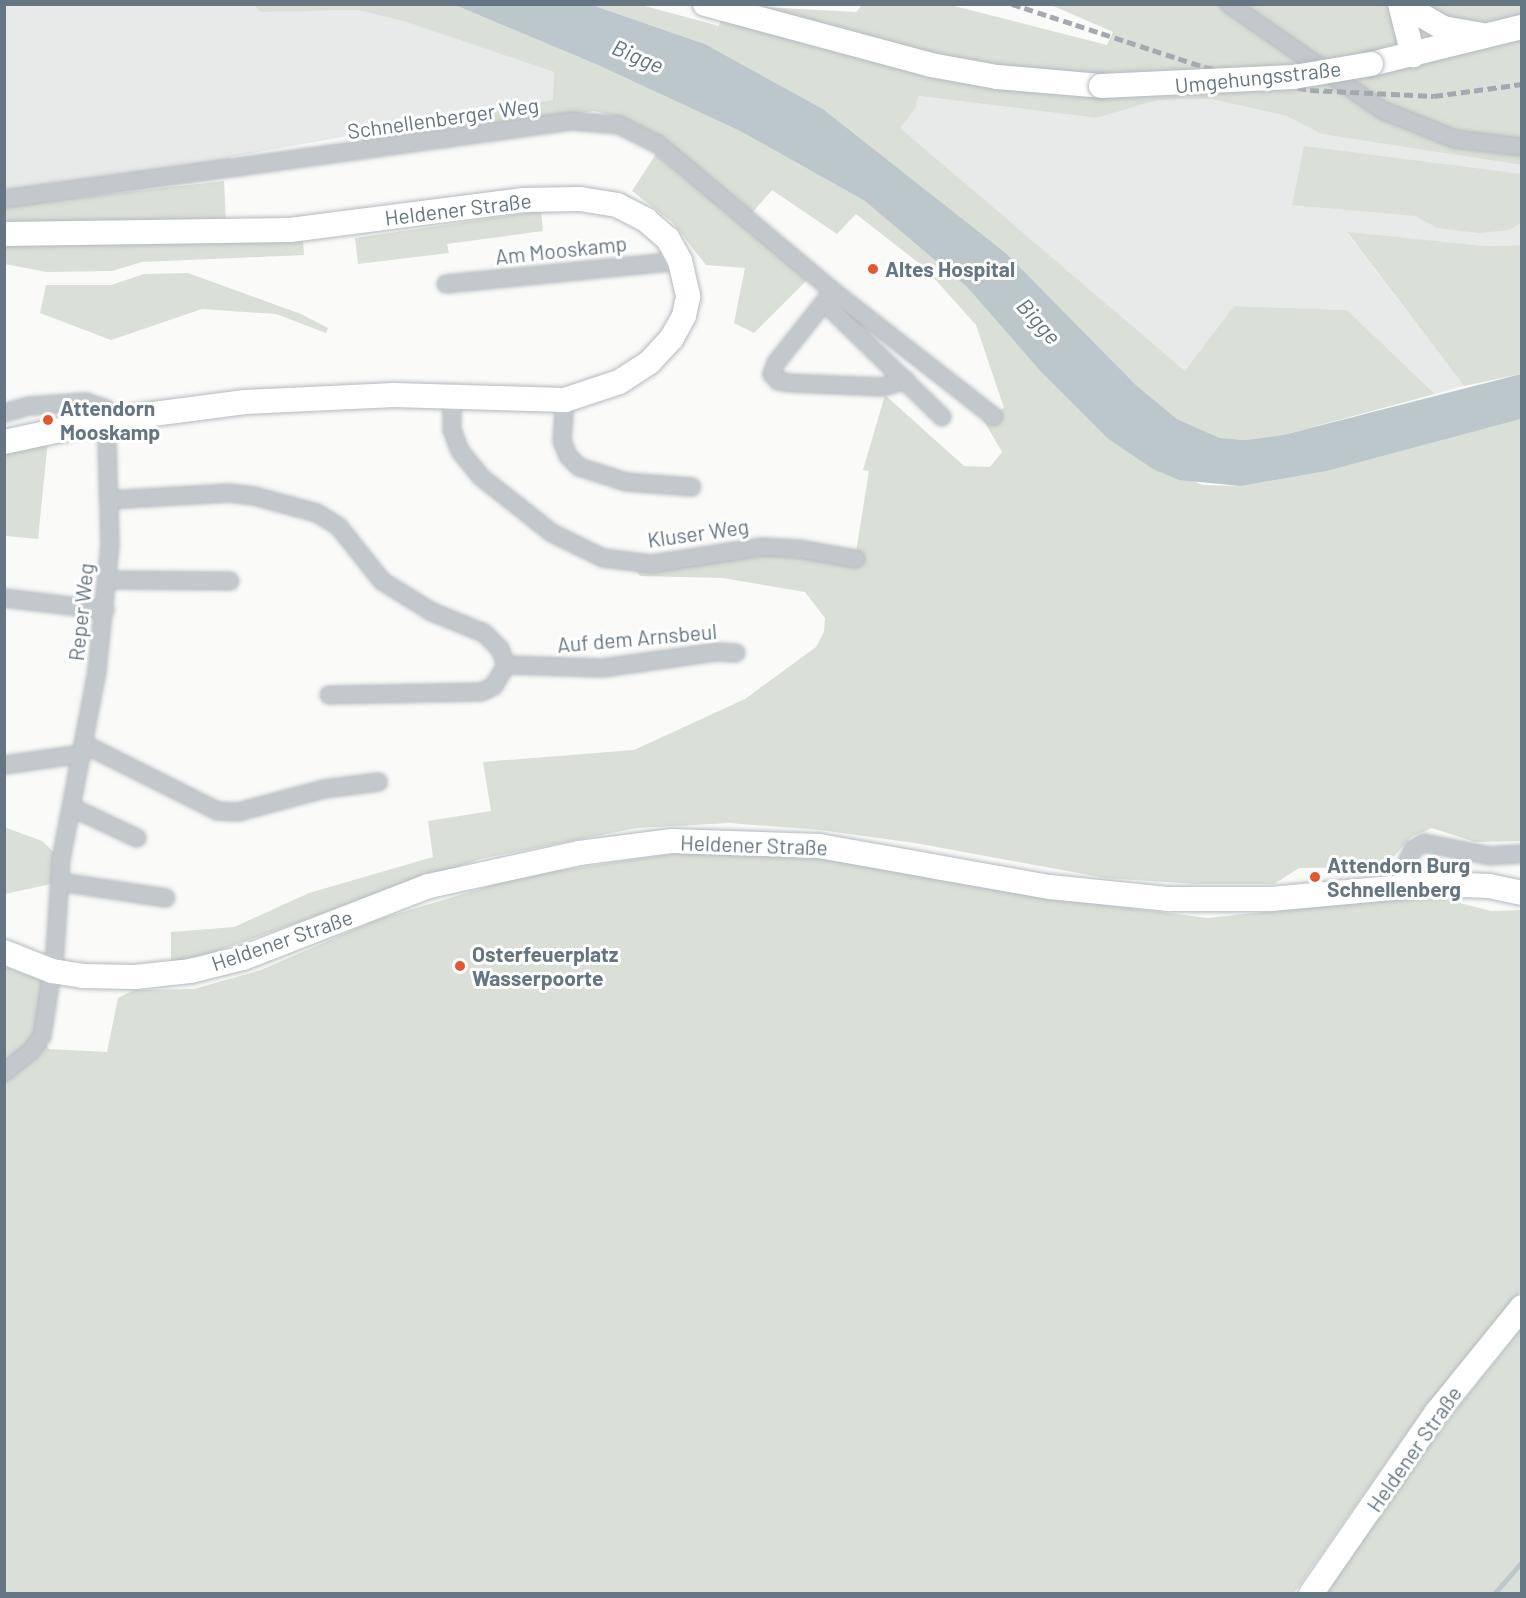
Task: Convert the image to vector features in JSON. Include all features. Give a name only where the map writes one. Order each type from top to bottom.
[{"type":"main road","name":"Umgehungsstraße","points":[[705,4],[931,65],[997,76],[1101,86],[1294,77],[1413,55],[1521,27]]},
{"type":"main road","points":[[1401,4],[1443,28],[1483,36]]},
{"type":"main road","points":[[1401,4],[1413,55]]},
{"type":"main road","name":"Heldener Straße","points":[[4,234],[290,230],[524,201],[580,199],[617,205],[645,220],[668,239],[680,261],[688,297],[684,316],[672,338],[650,362],[619,382],[564,400],[394,395],[256,401],[106,420],[4,442]]},
{"type":"main road","name":"Heldener Straße","points":[[4,952],[52,971],[135,977],[190,971],[243,958],[429,886],[579,853],[672,841],[819,846],[1050,887],[1169,899],[1271,899],[1406,886],[1465,885],[1521,892]]},
{"type":"main road","name":"Heldener Straße","points":[[1311,1593],[1437,1412],[1521,1307]]},
{"type":"street","points":[[1229,4],[1382,110],[1455,138],[1521,147]]},
{"type":"street","name":"Schnellenberger Weg","points":[[4,199],[593,120],[619,125],[660,145],[829,298],[942,417]]},
{"type":"street","name":"Am Mooskamp","points":[[446,284],[680,261]]},
{"type":"street","points":[[829,298],[776,363],[772,374],[778,381],[883,387],[906,380]]},
{"type":"street","name":"Schnellenberger Weg","points":[[829,298],[994,417]]},
{"type":"street","name":"Kluser Weg","points":[[452,397],[452,430],[460,451],[481,477],[552,534],[603,558],[652,564],[762,547],[855,559]]},
{"type":"street","points":[[564,400],[562,441],[568,456],[579,467],[626,482],[692,487]]},
{"type":"street","points":[[4,413],[29,406],[86,402],[102,406],[106,420]]},
{"type":"street","name":"Reper Weg","points":[[4,1073],[32,1050],[42,1036],[71,807],[83,749],[109,580],[106,420]]},
{"type":"street","points":[[109,500],[229,494],[254,496],[316,513],[339,527],[382,581],[432,612],[484,633],[500,649],[506,665],[494,686],[481,692],[329,695]]},
{"type":"street","points":[[109,580],[230,581]]},
{"type":"street","points":[[4,598],[105,610]]},
{"type":"street","name":"Auf dem Arnsbeul","points":[[506,665],[602,668],[718,652],[736,653]]},
{"type":"street","points":[[4,765],[83,749],[217,811],[238,812],[324,789],[379,782]]},
{"type":"street","points":[[71,807],[137,838]]},
{"type":"street","points":[[1406,886],[1407,862],[1413,849],[1424,843],[1490,856],[1521,854]]},
{"type":"street","points":[[60,882],[166,898]]},
{"type":"shaded area","points":[[254,4],[261,12],[357,10],[406,22],[554,72],[554,100],[230,157],[221,171],[5,199],[4,5]]},
{"type":"shaded area","points":[[254,5],[455,5],[600,66],[740,131],[865,201],[918,242],[967,287],[1041,372],[1107,438],[1202,485],[1241,486],[1327,471],[1521,419],[1521,841],[1475,842],[1432,828],[1411,837],[1390,861],[1370,867],[1299,868],[1274,884],[1196,884],[1105,878],[915,843],[820,830],[729,823],[637,828],[480,859],[200,957],[171,963],[171,932],[234,927],[309,893],[433,857],[428,821],[491,811],[483,762],[634,750],[745,699],[816,647],[824,632],[825,618],[805,592],[723,578],[640,576],[631,563],[733,550],[855,558],[869,471],[863,470],[885,395],[964,466],[990,467],[1002,452],[982,418],[1004,408],[976,325],[924,267],[856,214],[837,234],[772,190],[752,213],[618,117],[594,111],[429,138],[362,144],[362,133],[553,100],[554,72],[406,22],[357,10],[261,12]]},
{"type":"shaded area","points":[[592,5],[641,5],[719,26],[726,5],[856,12],[862,5],[950,5],[1107,45],[1113,32],[1051,5],[1521,5],[1521,165],[1321,134],[1286,116],[1211,99],[1159,100],[1096,118],[919,96],[915,109],[900,128],[1185,371],[1234,306],[1347,310],[1435,394],[1283,435],[1245,440],[1220,438],[1177,419],[1136,385],[1007,254],[823,109],[705,44]]},
{"type":"shaded area","points":[[919,96],[1096,118],[1159,100],[1211,99],[1286,116],[1321,134],[1521,165],[1521,245],[1485,246],[1347,233],[1464,386],[1435,394],[1347,310],[1234,306],[1186,372],[899,128],[915,109]]},
{"type":"shaded area","points":[[1304,146],[1521,174],[1521,222],[1510,230],[1479,233],[1437,228],[1416,216],[1292,205]]},
{"type":"shaded area","points":[[656,154],[809,278],[754,333],[734,323],[745,268],[706,265],[672,222],[632,191]]},
{"type":"shaded area","points":[[224,181],[226,222],[5,226],[4,206]]},
{"type":"shaded area","points":[[541,211],[543,231],[447,244],[449,253],[358,264],[355,238]]},
{"type":"shaded area","points":[[1347,232],[1485,246],[1521,245],[1521,374],[1464,386]]},
{"type":"shaded area","points":[[303,239],[304,255],[142,262],[112,271],[46,272],[5,264],[4,243]]},
{"type":"shaded area","points":[[188,273],[301,314],[328,328],[326,333],[276,314],[202,309],[111,340],[40,313],[46,285],[111,285],[144,274]]},
{"type":"shaded area","points":[[48,440],[38,539],[5,536],[4,453]]},
{"type":"shaded area","points":[[4,827],[42,841],[61,859],[60,882],[5,894]]},
{"type":"shaded area","points":[[690,851],[799,856],[907,870],[1061,899],[1207,918],[1371,901],[1444,899],[1491,911],[1521,910],[1521,1291],[1420,1414],[1294,1593],[5,1593],[5,967],[46,982],[36,1028],[49,1049],[107,1052],[118,998],[134,990],[194,989],[261,970],[376,920],[523,876]]},
{"type":"shaded area","points":[[1521,1329],[1521,1593],[1322,1594],[1406,1472]]},
{"type":"water","name":"Bigge","points":[[455,5],[592,5],[705,44],[823,109],[1007,254],[1136,385],[1177,419],[1220,438],[1245,440],[1283,435],[1521,374],[1521,419],[1327,471],[1241,486],[1179,480],[1153,469],[1107,438],[1041,372],[967,287],[865,201],[740,131],[600,66]]},
{"type":"waterway","points":[[1494,1594],[1522,1562]]},
{"type":"railway","points":[[1012,4],[1205,67],[1310,90],[1434,96],[1522,84]]},
{"type":"place","name":"Altes Hospital","points":[[873,269]]},
{"type":"place","name":"Attendorn Mooskamp","points":[[48,420]]},
{"type":"place","name":"Attendorn Burg Schnellenberg","points":[[1315,877]]},
{"type":"place","name":"Osterfeuerplatz Wasserpoorte","points":[[460,966]]}]
